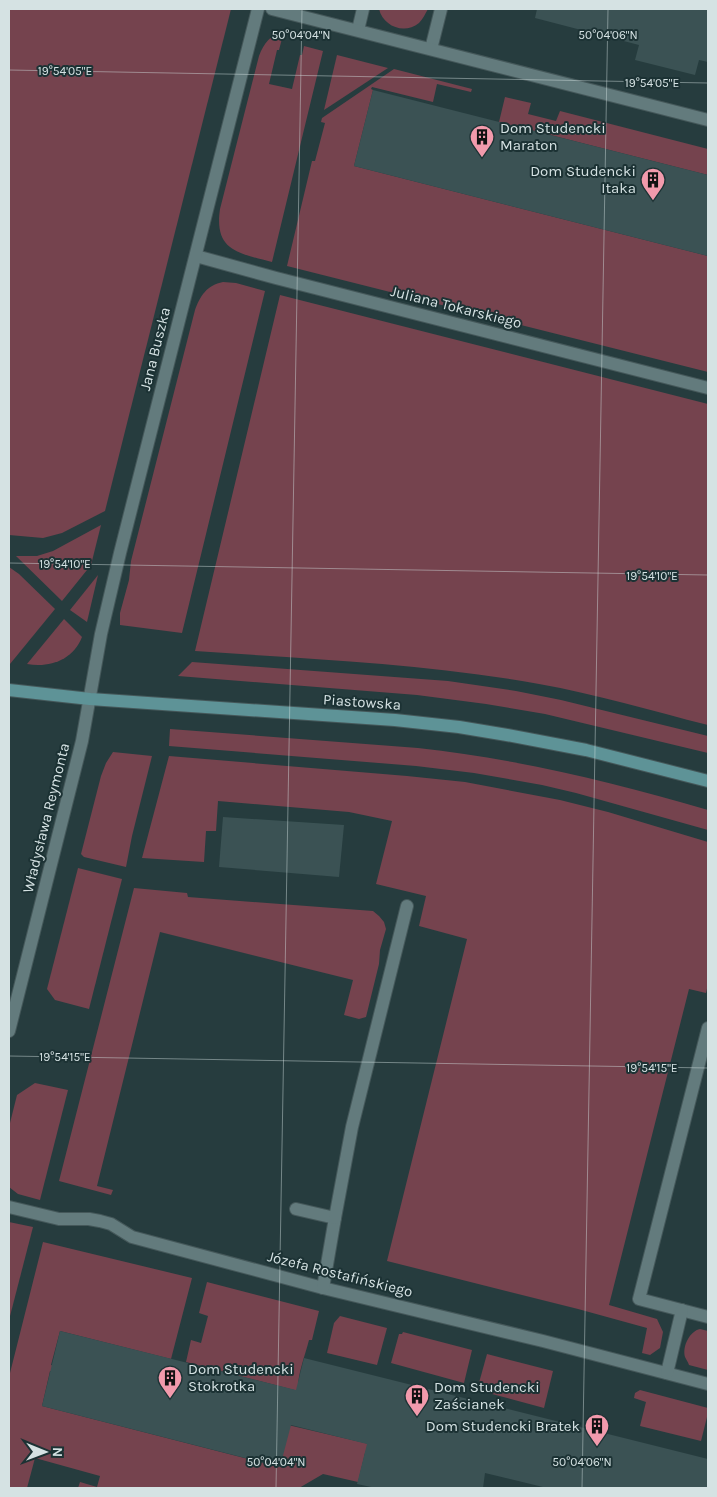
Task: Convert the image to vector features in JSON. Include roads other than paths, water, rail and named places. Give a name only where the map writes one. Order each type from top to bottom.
[{"type":"street","name":"Jana Buszka","points":[[90,699],[101,634],[120,553],[258,9]]},
{"type":"street","points":[[272,9],[708,120]]},
{"type":"street","points":[[358,30],[363,9]]},
{"type":"street","points":[[431,49],[441,9]]},
{"type":"street","name":"Juliana Tokarskiego","points":[[196,256],[284,281],[708,388]]},
{"type":"street","name":"Piastowska","points":[[9,690],[90,699],[395,720],[459,727],[586,750],[708,781]]},
{"type":"street","name":"Władysława Reymonta","points":[[9,1031],[80,749],[90,699]]},
{"type":"street","points":[[323,1288],[352,1127],[407,906]]},
{"type":"street","points":[[708,1028],[639,1299],[708,1317]]},
{"type":"street","name":"Józefa Rostafińskiego","points":[[9,1207],[59,1219],[89,1218],[111,1224],[132,1237],[323,1288],[543,1341],[708,1384]]},
{"type":"street","points":[[296,1209],[335,1218]]},
{"type":"street","points":[[667,1373],[682,1310]]},
{"type":"place","name":"Dom Studencki Maraton","points":[[482,158]]},
{"type":"place","name":"Dom Studencki Itaka","points":[[653,201]]},
{"type":"place","name":"Dom Studencki Stokrotka","points":[[170,1399]]},
{"type":"place","name":"Dom Studencki Zaścianek","points":[[417,1417]]},
{"type":"place","name":"Dom Studencki Bratek","points":[[597,1447]]}]
